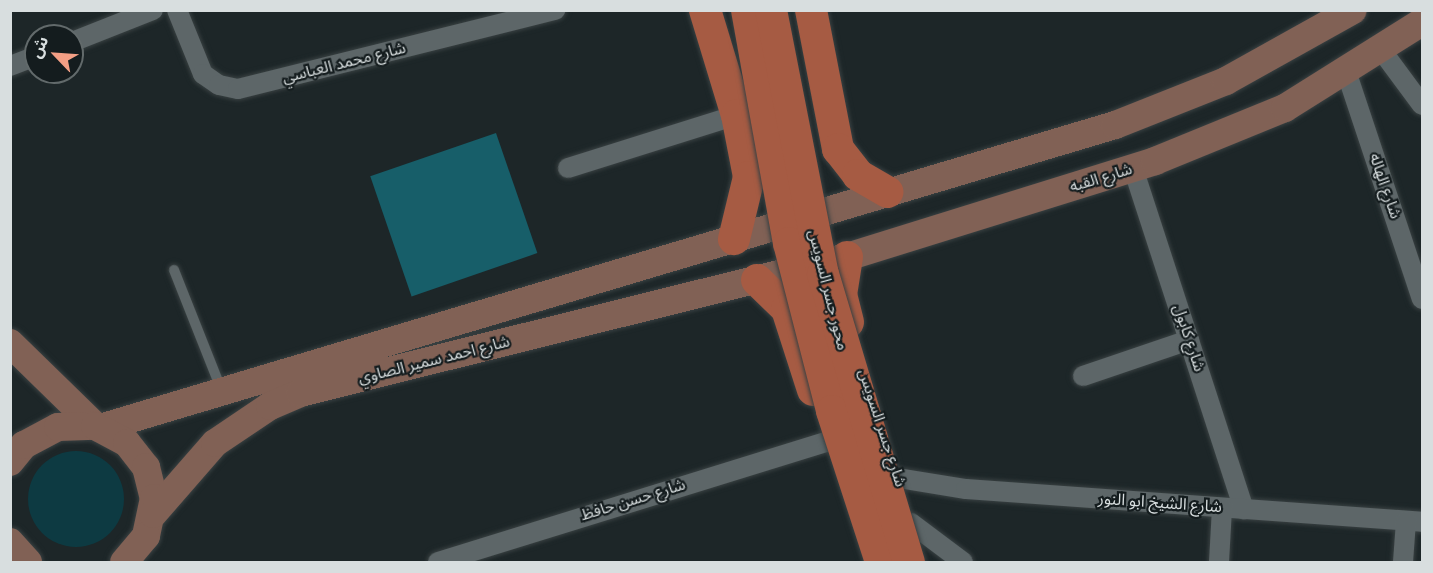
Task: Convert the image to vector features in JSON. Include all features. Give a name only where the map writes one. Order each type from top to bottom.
[{"type":"main road","points":[[705,10],[737,115],[749,177],[734,239]]},
{"type":"main road","name":"محور جسر السويس","points":[[747,10],[804,305],[880,562]]},
{"type":"main road","name":"محور جسر السويس","points":[[771,10],[823,274],[909,562]]},
{"type":"main road","points":[[811,10],[828,100],[831,133],[846,163],[887,192]]},
{"type":"main road","points":[[734,239],[1171,105],[1268,60],[1353,10]]},
{"type":"main road","name":"شارع القبه","points":[[756,280],[847,257],[1133,168],[1243,128],[1347,74],[1422,22]]},
{"type":"main road","points":[[737,115],[764,138],[788,140],[818,122],[828,100]]},
{"type":"main road","name":"شارع احمد سمير الصاوي","points":[[98,427],[734,239]]},
{"type":"main road","name":"شارع جسر السويس","points":[[847,257],[843,306],[911,523],[926,562]]},
{"type":"main road","points":[[756,280],[782,300],[871,562]]},
{"type":"main road","name":"شارع احمد سمير الصاوي","points":[[153,514],[215,443],[270,406],[300,393],[756,280]]},
{"type":"main road","points":[[790,320],[820,302],[843,306]]},
{"type":"main road","points":[[10,343],[98,427],[127,443],[142,461],[151,483],[153,514],[140,546],[124,562]]},
{"type":"main road","points":[[10,462],[39,434],[76,424],[98,427]]},
{"type":"main road","points":[[10,542],[28,562]]},
{"type":"street","points":[[84,37],[153,10]]},
{"type":"street","name":"شارع محمد العباسي","points":[[177,10],[203,74],[219,85],[238,89],[555,10]]},
{"type":"street","points":[[1382,51],[1422,105]]},
{"type":"street","name":"شارع الهاله","points":[[1347,74],[1422,299]]},
{"type":"street","points":[[568,168],[737,115]]},
{"type":"street","name":"شارع كابول","points":[[1133,168],[1244,509]]},
{"type":"street","points":[[1083,376],[1189,340]]},
{"type":"street","name":"شارع حسن حافظ","points":[[438,562],[829,441]]},
{"type":"street","name":"شارع الشيخ ابو النور","points":[[898,478],[966,489],[1414,521]]},
{"type":"street","points":[[1219,562],[1222,508]]},
{"type":"street","points":[[1403,562],[1414,521]]},
{"type":"street","points":[[911,523],[963,562]]},
{"type":"lane","points":[[174,270],[221,389]]},
{"type":"shaded area","points":[[76,451],[94,455],[110,465],[120,481],[124,499],[120,517],[110,533],[94,543],[76,547],[58,543],[42,533],[32,517],[28,499],[32,481],[42,465],[58,455]]},
{"type":"building","points":[[496,133],[537,253],[412,296],[370,176]]}]
